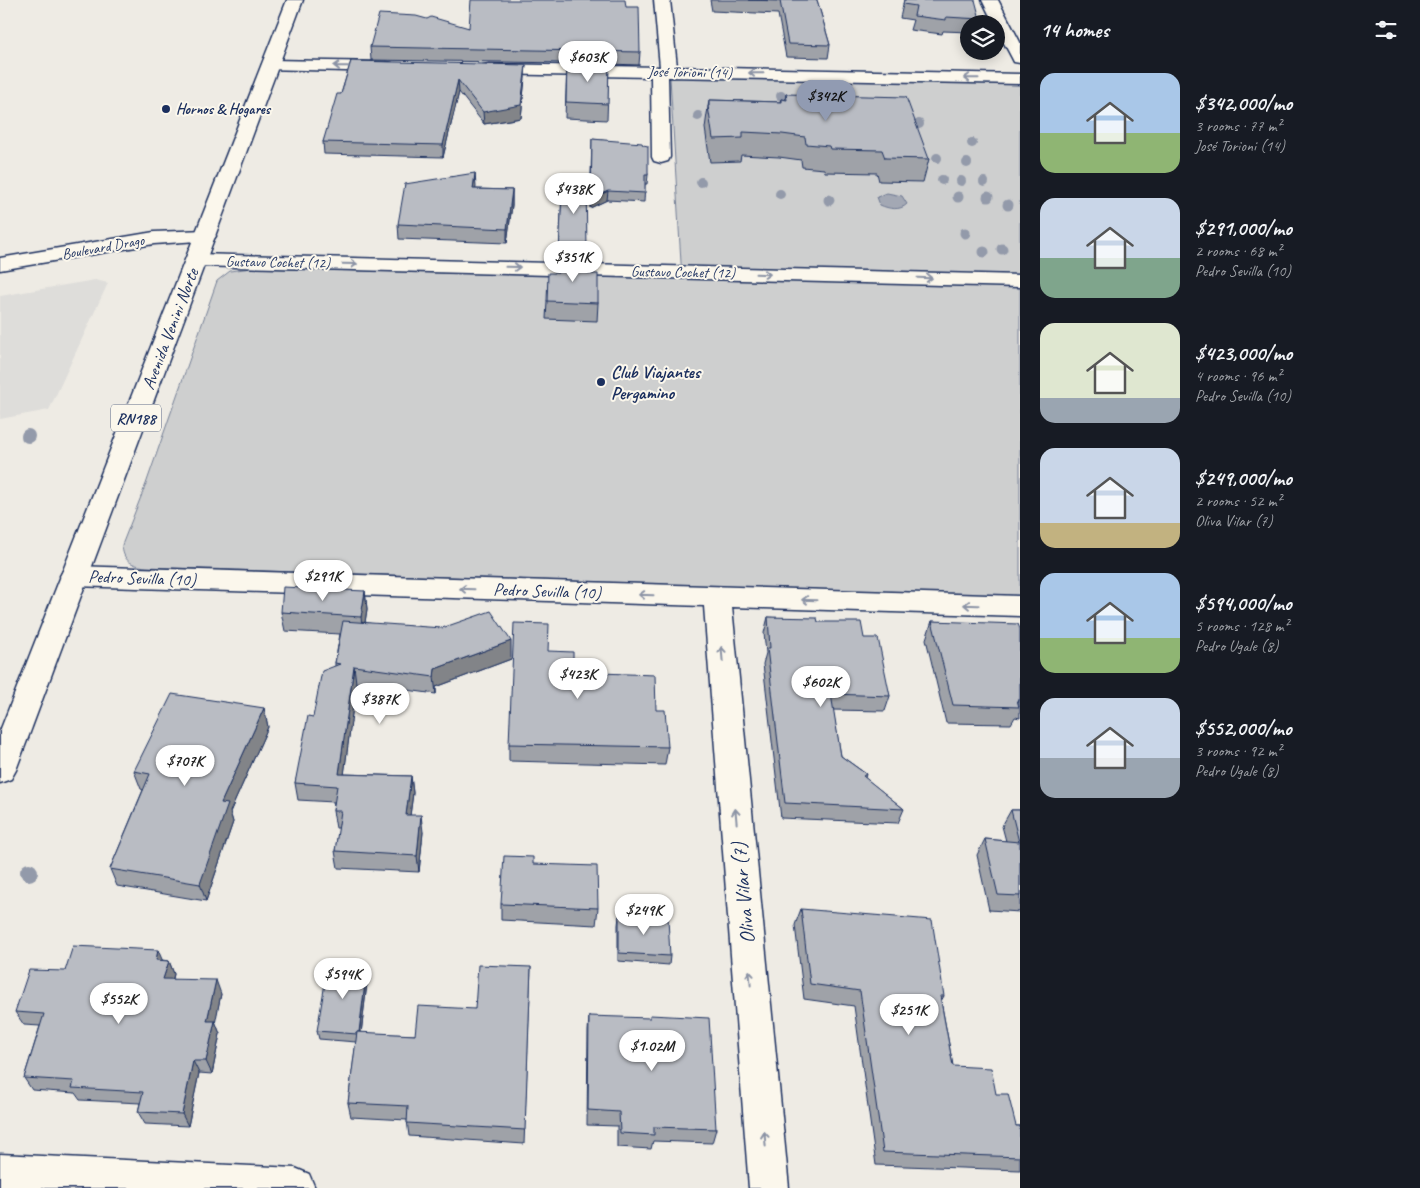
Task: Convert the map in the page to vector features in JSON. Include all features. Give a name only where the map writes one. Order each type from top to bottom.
[{"type":"main road","name":"Avenida Venini Norte","points":[[0,770],[295,0]]},
{"type":"main road","points":[[661,157],[664,72],[662,0]]},
{"type":"main road","points":[[990,0],[1020,58]]},
{"type":"main road","points":[[270,65],[407,67]]},
{"type":"main road","name":"José Torioni (14)","points":[[475,68],[1020,79]]},
{"type":"main road","name":"Boulevard Drago","points":[[0,264],[154,238],[206,236]]},
{"type":"main road","name":"Gustavo Cochet (12)","points":[[196,260],[1020,281]]},
{"type":"main road","name":"Pedro Sevilla (10)","points":[[74,576],[1020,606]]},
{"type":"main road","name":"Oliva Vilar (7)","points":[[717,597],[769,1188]]},
{"type":"main road","points":[[0,1174],[296,1188]]},
{"type":"shaded area","name":"Club Viajantes Pergamino","points":[[670,77],[872,81],[892,78],[935,83],[1020,84],[1020,596],[146,567],[136,565],[126,558],[122,545],[146,484],[217,281],[230,271],[251,268],[682,279]]},
{"type":"shaded area","points":[[887,193],[902,196],[907,204],[901,208],[894,209],[880,205],[877,197]]},
{"type":"shaded area","points":[[95,280],[108,283],[49,410],[0,419],[0,296]]},
{"type":"building","points":[[471,0],[625,0],[626,7],[639,7],[640,52],[370,47],[379,14],[416,16],[427,19],[431,17],[469,28]]},
{"type":"building","points":[[748,0],[817,0],[830,45],[788,44],[780,1]]},
{"type":"building","points":[[904,0],[975,0],[979,15],[960,15],[960,18],[946,17],[946,20],[914,16],[916,6],[903,4]]},
{"type":"building","points":[[351,61],[526,65],[521,105],[483,112],[458,80],[443,145],[323,142],[337,94],[341,94]]},
{"type":"building","points":[[567,62],[609,62],[608,104],[566,102]]},
{"type":"building","points":[[786,94],[906,97],[929,159],[885,158],[882,150],[830,149],[829,146],[806,144],[805,137],[782,134],[743,132],[743,138],[713,139],[708,106],[709,100],[781,102],[781,99],[787,100]]},
{"type":"building","points":[[592,139],[642,143],[648,146],[648,175],[645,175],[645,193],[608,191],[591,199]]},
{"type":"building","points":[[475,173],[473,189],[512,190],[507,229],[398,224],[405,184]]},
{"type":"building","points":[[563,175],[586,176],[587,253],[559,252]]},
{"type":"building","points":[[559,259],[587,260],[588,274],[598,274],[598,303],[547,301],[548,273],[558,273]]},
{"type":"building","points":[[283,587],[365,591],[361,617],[281,612]]},
{"type":"building","points":[[491,611],[511,641],[435,669],[434,677],[354,666],[339,774],[411,776],[406,815],[421,815],[417,856],[335,851],[341,811],[333,811],[337,786],[295,783],[308,716],[313,717],[322,671],[340,664],[335,663],[343,621],[442,628]]},
{"type":"building","points":[[768,617],[817,618],[818,622],[861,622],[864,638],[878,638],[890,696],[831,694],[841,756],[866,774],[863,776],[904,809],[785,803],[767,648],[770,648]]},
{"type":"building","points":[[932,621],[1018,624],[1020,629],[1020,700],[1017,700],[1019,707],[953,705]]},
{"type":"building","points":[[514,623],[549,624],[548,651],[573,652],[573,672],[655,675],[656,710],[665,710],[668,747],[509,744]]},
{"type":"building","points":[[172,694],[264,708],[221,803],[228,804],[200,884],[110,869],[150,774],[134,771]]},
{"type":"building","points":[[1011,810],[1020,810],[1020,896],[998,895],[985,839],[1019,842]]},
{"type":"building","points":[[504,856],[533,857],[533,864],[597,866],[598,908],[501,904]]},
{"type":"building","points":[[801,909],[932,920],[944,996],[940,996],[953,1066],[991,1068],[996,1094],[1008,1094],[1016,1126],[1020,1126],[1020,1157],[883,1152],[860,991],[810,984]]},
{"type":"building","points":[[619,916],[668,918],[670,956],[619,953]]},
{"type":"building","points":[[73,946],[158,950],[156,960],[169,961],[163,979],[216,980],[207,1021],[215,1021],[206,1061],[193,1061],[182,1114],[138,1112],[143,1092],[72,1088],[74,1081],[24,1078],[44,1014],[15,1012],[29,970],[65,971]]},
{"type":"building","points":[[328,965],[367,967],[359,1032],[357,1034],[317,1031]]},
{"type":"building","points":[[478,965],[531,967],[525,1130],[407,1123],[408,1106],[348,1103],[357,1032],[415,1035],[418,1006],[475,1009]]},
{"type":"building","points":[[650,1015],[709,1018],[716,1129],[654,1127],[654,1135],[620,1133],[619,1112],[588,1110],[589,1016],[650,1018]]},
{"type":"place","name":"Hornos & Hogares","points":[[166,109]]},
{"type":"place","name":"Club Viajantes Pergamino","points":[[601,382]]}]
